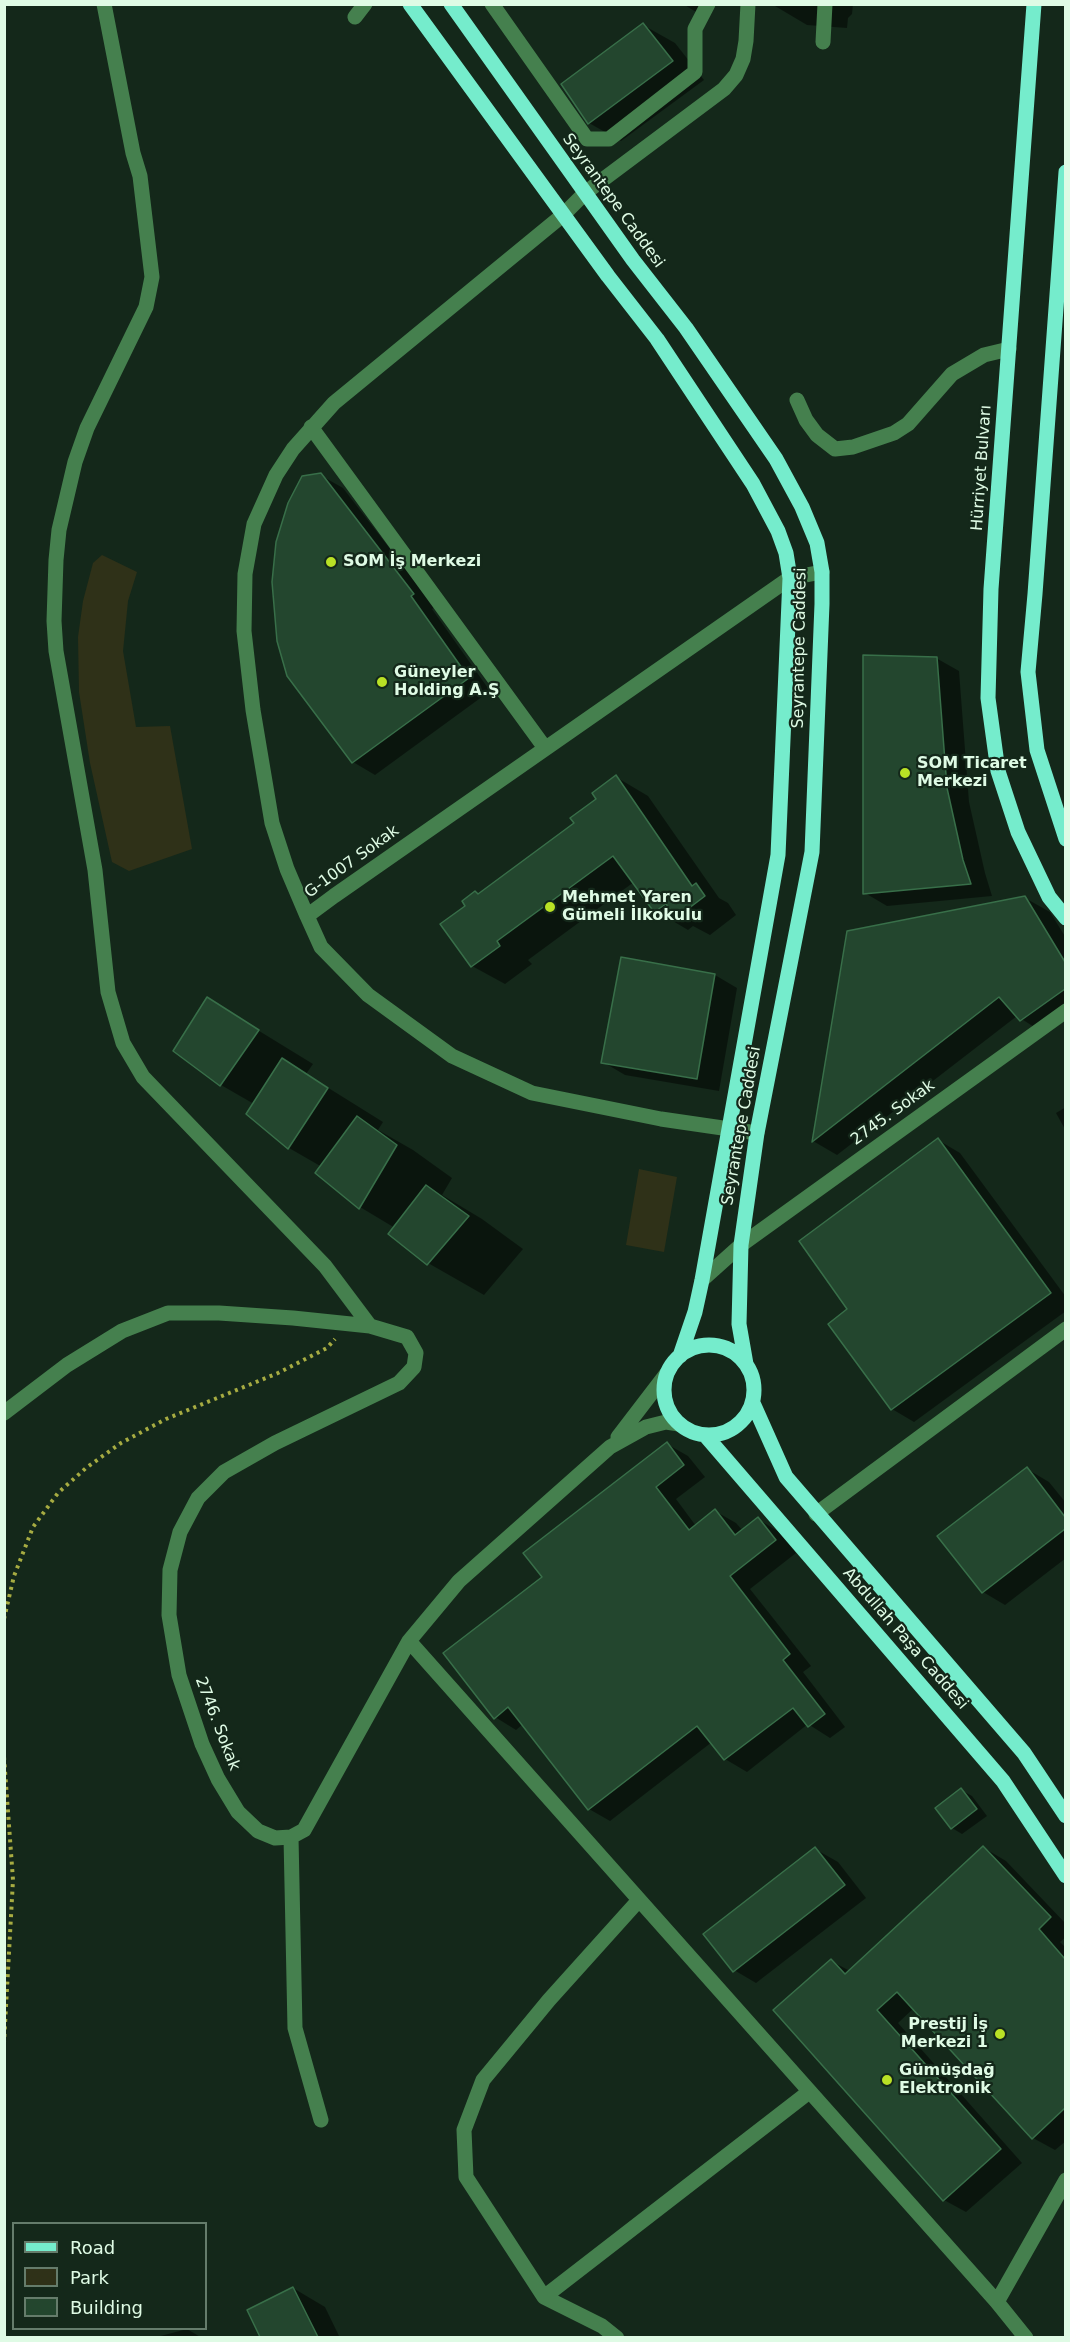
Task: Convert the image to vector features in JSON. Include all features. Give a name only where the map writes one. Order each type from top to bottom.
[{"type":"main road","name":"Seyrantepe Caddesi","points":[[410,4],[563,215],[657,339],[753,484],[778,531],[786,553],[790,578],[778,855],[702,1280],[695,1312],[680,1356]]},
{"type":"main road","name":"Seyrantepe Caddesi","points":[[451,4],[585,194],[686,328],[776,459],[802,507],[817,543],[822,572],[812,852],[757,1133],[741,1245],[739,1324],[746,1364]]},
{"type":"main road","name":"Hürriyet Bulvarı","points":[[1034,4],[991,589],[988,698],[998,771],[1018,832],[1049,897],[1065,918]]},
{"type":"main road","points":[[1065,172],[1064,210],[1028,672],[1037,750],[1059,798],[1065,836]]},
{"type":"main road","points":[[715,1345],[732,1351],[746,1364],[753,1376],[755,1389],[753,1403],[746,1417],[735,1428],[721,1434],[705,1435],[679,1424],[667,1406],[664,1384],[667,1374],[680,1356],[690,1349],[715,1345]]},
{"type":"main road","name":"Abdullah Paşa Caddesi","points":[[753,1403],[786,1477],[1024,1753],[1065,1816]]},
{"type":"main road","name":"Abdullah Paşa Caddesi","points":[[705,1435],[1003,1781],[1065,1876]]},
{"type":"street","points":[[104,4],[140,176],[152,277],[146,307],[87,428],[75,462],[60,530],[54,590],[56,651],[95,870],[108,992],[123,1043],[143,1077],[325,1266],[370,1326]]},
{"type":"street","points":[[492,4],[587,139],[609,139],[695,72],[696,29],[708,4]]},
{"type":"street","points":[[307,916],[287,869],[272,823],[253,710],[244,631],[244,586],[254,524],[276,475],[293,449],[334,403],[563,215],[585,194],[724,89],[735,75],[743,59],[748,4]]},
{"type":"street","points":[[823,42],[825,4]]},
{"type":"street","points":[[797,400],[806,420],[817,435],[835,449],[853,447],[894,433],[908,424],[952,374],[984,356],[1009,349]]},
{"type":"street","points":[[311,427],[545,748]]},
{"type":"street","name":"G-1007 Sokak","points":[[757,1133],[661,1119],[532,1094],[452,1056],[368,995],[321,947],[307,916],[790,578],[822,572]]},
{"type":"street","name":"2745. Sokak","points":[[702,1280],[741,1245],[1065,1011]]},
{"type":"street","name":"2746. Sokak","points":[[4,1413],[67,1365],[122,1331],[168,1313],[219,1313],[370,1326],[407,1337],[416,1353],[414,1367],[399,1383],[275,1443],[224,1472],[198,1498],[180,1532],[170,1570],[169,1616],[179,1675],[202,1744],[238,1812],[258,1831],[275,1838],[291,1837]]},
{"type":"street","points":[[816,1514],[1065,1329]]},
{"type":"street","points":[[321,2120],[295,2028],[291,1837],[304,1830],[409,1641],[459,1581],[610,1447],[667,1374]]},
{"type":"street","points":[[610,1447],[646,1427],[666,1422],[679,1424]]},
{"type":"street","points":[[409,1641],[1026,2337]]},
{"type":"street","points":[[617,2337],[602,2325],[544,2298],[466,2177],[464,2130],[483,2080],[549,2000],[639,1900]]},
{"type":"street","points":[[544,2298],[809,2092]]},
{"type":"street","points":[[997,2302],[1065,2180]]},
{"type":"path","points":[[4,1619],[14,1576],[33,1527],[58,1493],[86,1468],[121,1443],[166,1419],[278,1373],[327,1348],[348,1324]]},
{"type":"path","points":[[4,1757],[13,1880],[4,2043]]},
{"type":"green space","points":[[102,555],[137,572],[128,601],[123,651],[136,727],[170,726],[192,849],[129,871],[112,862],[90,763],[79,692],[78,637],[83,601],[93,563]]},
{"type":"green space","points":[[639,1169],[677,1177],[664,1252],[626,1245]]},
{"type":"building","points":[[643,23],[673,61],[588,124],[561,84]]},
{"type":"building","points":[[321,473],[414,594],[411,596],[469,678],[352,763],[287,676],[277,641],[272,582],[276,542],[288,503],[302,476]]},
{"type":"building","name":"SOM Ticaret Merkezi","points":[[863,655],[937,657],[947,788],[963,860],[971,884],[863,894]]},
{"type":"building","points":[[616,775],[692,886],[696,883],[705,896],[676,918],[666,904],[654,912],[613,856],[497,941],[500,946],[471,967],[440,924],[465,906],[462,901],[475,891],[478,894],[574,823],[570,818],[596,799],[592,793]]},
{"type":"building","points":[[1025,896],[1065,962],[1065,989],[1020,1021],[999,997],[812,1142],[847,931]]},
{"type":"building","points":[[621,957],[715,974],[697,1079],[601,1063]]},
{"type":"building","points":[[207,997],[259,1030],[220,1086],[173,1051]]},
{"type":"building","points":[[282,1058],[328,1088],[288,1149],[246,1114]]},
{"type":"building","points":[[357,1116],[397,1145],[359,1209],[315,1173]]},
{"type":"building","points":[[938,1138],[1051,1293],[891,1410],[828,1324],[847,1309],[799,1241]]},
{"type":"building","points":[[426,1185],[469,1216],[427,1265],[388,1234]]},
{"type":"building","points":[[667,1442],[684,1465],[656,1487],[689,1530],[715,1509],[735,1535],[758,1517],[776,1540],[730,1576],[790,1654],[783,1660],[825,1714],[808,1727],[793,1708],[724,1760],[697,1726],[588,1810],[508,1707],[494,1719],[443,1653],[542,1577],[523,1553]]},
{"type":"building","points":[[1027,1467],[1065,1517],[1065,1529],[982,1593],[937,1536]]},
{"type":"building","points":[[961,1788],[977,1809],[951,1829],[935,1808]]},
{"type":"building","name":"Prestij İş Merkezi 1","points":[[983,1846],[1051,1917],[1039,1929],[1065,1959],[1065,2108],[1032,2139],[897,1992],[877,2010],[1001,2149],[943,2201],[773,2010],[831,1959],[845,1974]]},
{"type":"building","points":[[815,1847],[845,1885],[733,1972],[703,1934]]},
{"type":"building","points":[[293,2287],[318,2337],[260,2337],[247,2310]]},
{"type":"place","name":"SOM İş Merkezi","points":[[331,562]]},
{"type":"place","name":"Güneyler Holding A.Ş","points":[[382,682]]},
{"type":"place","name":"SOM Ticaret Merkezi","points":[[905,773]]},
{"type":"place","name":"Mehmet Yaren Gümeli İlkokulu","points":[[550,907]]},
{"type":"place","name":"Prestij İş Merkezi 1","points":[[1000,2034]]},
{"type":"place","name":"Gümüşdağ Elektronik","points":[[887,2080]]}]
